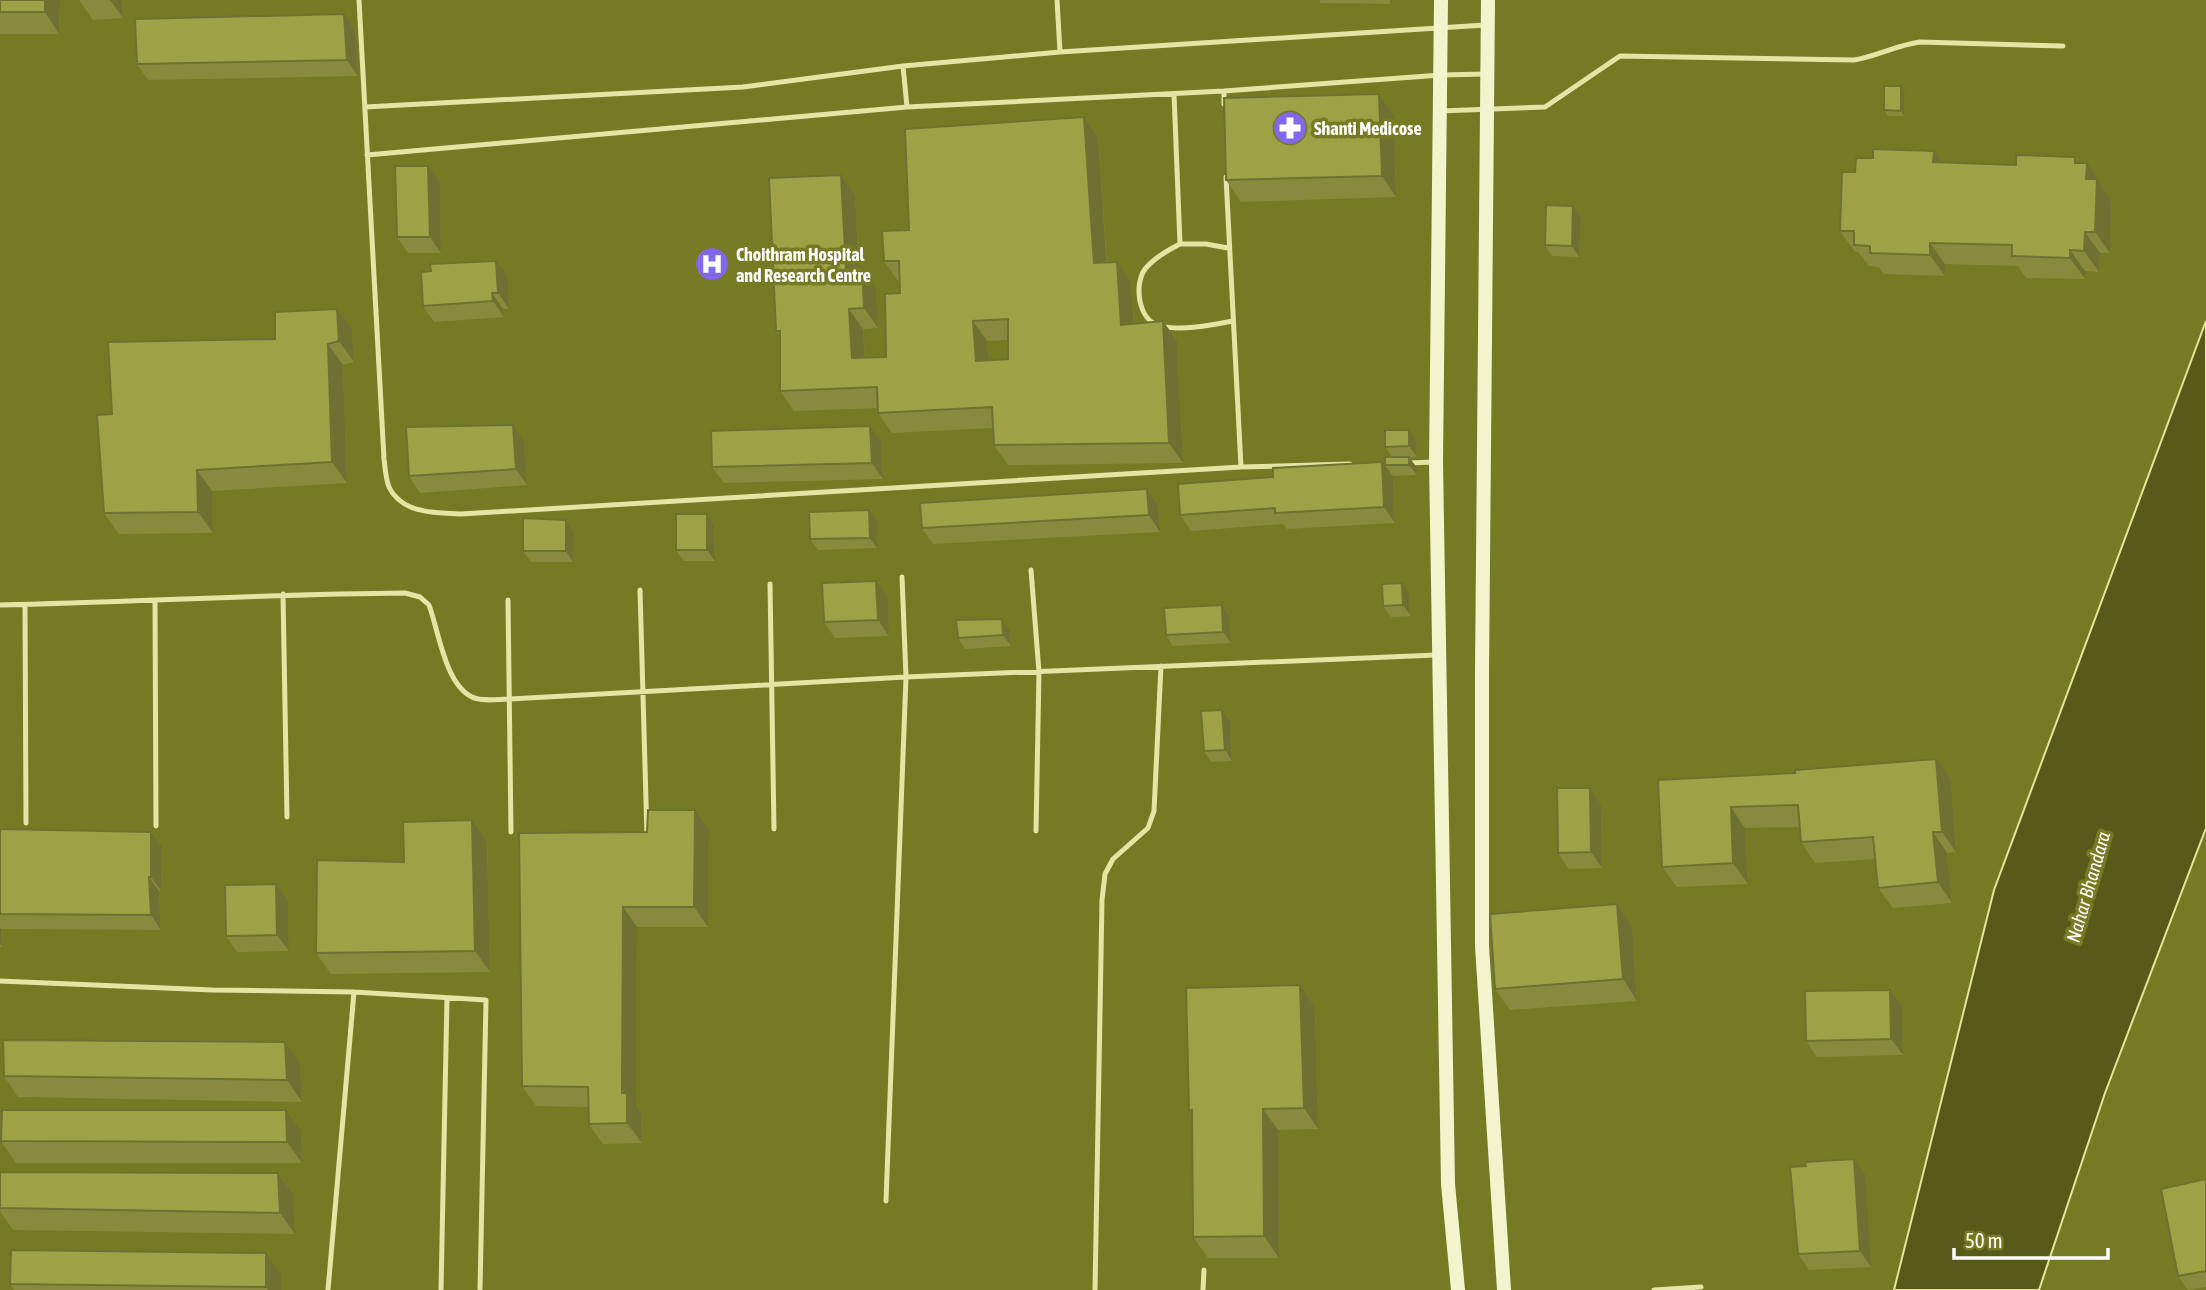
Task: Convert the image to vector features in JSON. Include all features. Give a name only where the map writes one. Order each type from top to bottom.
[{"type":"main road","points":[[1441,0],[1436,462],[1448,1184],[1458,1290]]},
{"type":"main road","points":[[1488,0],[1482,946],[1504,1290]]},
{"type":"lane","points":[[359,0],[384,459],[389,487],[401,503],[428,512],[461,514],[1241,467],[1352,464]]},
{"type":"lane","points":[[1057,0],[1060,52]]},
{"type":"lane","points":[[365,107],[743,87],[903,66],[1060,52],[1487,25]]},
{"type":"lane","points":[[1440,111],[1545,107],[1620,56],[1854,61],[1888,52],[1903,44],[1920,42],[2063,46]]},
{"type":"lane","points":[[903,66],[907,107]]},
{"type":"lane","points":[[367,155],[907,107],[1174,94],[1489,74]]},
{"type":"lane","points":[[1224,91],[1225,117]]},
{"type":"lane","points":[[1174,94],[1180,244]]},
{"type":"lane","points":[[1226,170],[1241,467]]},
{"type":"lane","points":[[1228,248],[1206,244],[1180,244],[1153,261],[1143,272],[1140,288],[1142,310],[1145,316],[1157,325],[1172,328],[1233,321]]},
{"type":"lane","points":[[1408,463],[1436,462]]},
{"type":"lane","points":[[1031,570],[1039,672],[1036,831]]},
{"type":"lane","points":[[886,1200],[906,677],[902,577]]},
{"type":"lane","points":[[771,584],[774,830]]},
{"type":"lane","points":[[640,590],[647,836]]},
{"type":"lane","points":[[0,605],[283,594],[405,593],[420,597],[429,605],[451,676],[459,688],[474,698],[510,699],[772,683],[1439,655]]},
{"type":"lane","points":[[283,594],[287,817]]},
{"type":"lane","points":[[508,600],[511,832]]},
{"type":"lane","points":[[155,601],[156,826]]},
{"type":"lane","points":[[25,605],[26,824]]},
{"type":"lane","points":[[1096,1290],[1102,913],[1105,874],[1113,859],[1148,828],[1154,811],[1161,666]]},
{"type":"lane","points":[[0,981],[212,990],[354,992],[486,1000],[480,1290]]},
{"type":"lane","points":[[328,1290],[354,992]]},
{"type":"lane","points":[[441,1290],[447,998]]},
{"type":"lane","points":[[1203,1290],[1204,1270]]},
{"type":"lane","points":[[1654,1290],[1701,1287]]},
{"type":"water","name":"Nahar Bhandara","points":[[2206,321],[2206,828],[2105,1093],[2039,1290],[1894,1290],[1994,890]]},
{"type":"building","points":[[0,0],[45,0],[45,12],[0,12]]},
{"type":"building","points":[[344,14],[347,60],[137,64],[135,19]]},
{"type":"building","points":[[1884,86],[1901,86],[1901,111],[1884,110]]},
{"type":"building","points":[[1379,94],[1382,176],[1226,180],[1224,98]]},
{"type":"building","points":[[1084,117],[1094,263],[1117,262],[1121,325],[1163,321],[1169,443],[994,445],[992,407],[878,413],[877,387],[780,391],[780,331],[776,331],[769,178],[841,175],[846,268],[862,267],[864,308],[849,309],[852,358],[886,357],[885,294],[900,293],[899,261],[884,261],[882,231],[909,230],[905,129]],"holes":[[[1008,319],[1008,359],[976,361],[973,321]]]},
{"type":"building","points":[[1873,149],[1934,151],[1933,162],[2016,165],[2016,155],[2075,157],[2075,163],[2087,163],[2086,179],[2097,179],[2095,232],[2085,232],[2084,251],[2070,250],[2070,258],[2012,256],[2012,245],[1930,243],[1930,255],[1870,253],[1870,246],[1854,245],[1854,231],[1840,231],[1842,172],[1855,172],[1856,158],[1873,158]]},
{"type":"building","points":[[395,166],[428,166],[430,237],[397,237]]},
{"type":"building","points":[[1546,205],[1573,206],[1572,246],[1545,245]]},
{"type":"building","points":[[496,261],[498,293],[492,293],[493,301],[423,306],[421,272],[431,271],[430,264]]},
{"type":"building","points":[[337,309],[339,341],[328,344],[332,462],[197,470],[198,512],[104,513],[97,415],[112,414],[108,342],[275,339],[275,312]]},
{"type":"building","points":[[513,425],[516,469],[409,476],[406,427]]},
{"type":"building","points":[[870,426],[872,463],[712,467],[711,431]]},
{"type":"building","points":[[1385,430],[1409,430],[1409,446],[1385,447]]},
{"type":"building","points":[[1385,457],[1409,457],[1409,465],[1385,465]]},
{"type":"building","points":[[1382,462],[1384,507],[1275,513],[1275,508],[1180,515],[1178,484],[1273,477],[1273,468]]},
{"type":"building","points":[[1147,489],[1149,515],[922,528],[920,503]]},
{"type":"building","points":[[869,510],[870,538],[810,539],[809,512]]},
{"type":"building","points":[[676,514],[707,514],[707,550],[676,550]]},
{"type":"building","points":[[523,518],[566,520],[566,551],[523,551]]},
{"type":"building","points":[[876,581],[878,620],[824,622],[822,583]]},
{"type":"building","points":[[1402,583],[1403,605],[1383,606],[1382,584]]},
{"type":"building","points":[[1222,605],[1223,632],[1166,635],[1164,608]]},
{"type":"building","points":[[1002,619],[1003,635],[958,638],[956,620]]},
{"type":"building","points":[[1222,710],[1225,750],[1204,751],[1201,711]]},
{"type":"building","points":[[1936,759],[1942,832],[1933,832],[1938,882],[1878,888],[1873,837],[1801,842],[1798,805],[1731,807],[1733,863],[1662,867],[1658,780],[1795,773],[1795,770]]},
{"type":"building","points":[[1557,788],[1590,788],[1591,852],[1558,853]]},
{"type":"building","points":[[648,810],[695,810],[694,907],[623,907],[622,1093],[627,1093],[627,1123],[589,1124],[588,1087],[522,1086],[519,833],[647,832]]},
{"type":"building","points":[[472,820],[475,951],[316,953],[317,860],[404,862],[403,822]]},
{"type":"building","points":[[0,829],[151,832],[151,915],[0,914]]},
{"type":"building","points":[[276,884],[277,935],[226,936],[225,885]]},
{"type":"building","points":[[1617,904],[1623,979],[1495,989],[1490,914]]},
{"type":"building","points":[[1300,985],[1304,1108],[1263,1109],[1264,1236],[1193,1237],[1192,1110],[1189,1111],[1186,988]]},
{"type":"building","points":[[1890,990],[1891,1039],[1806,1041],[1805,991]]},
{"type":"building","points":[[3,1040],[285,1042],[287,1080],[4,1076]]},
{"type":"building","points":[[2,1110],[286,1110],[287,1142],[1,1141]]},
{"type":"building","points":[[1854,1159],[1860,1251],[1798,1254],[1790,1167],[1806,1166],[1805,1162]]},
{"type":"building","points":[[0,1172],[278,1173],[280,1213],[0,1208]]},
{"type":"building","points":[[2206,1179],[2206,1271],[2178,1276],[2161,1189]]},
{"type":"building","points":[[11,1250],[266,1253],[266,1287],[10,1284]]},
{"type":"place","name":"Shanti Medicose","points":[[1290,128]]},
{"type":"place","name":"Choithram Hospital and Research Centre","points":[[712,264]]}]
